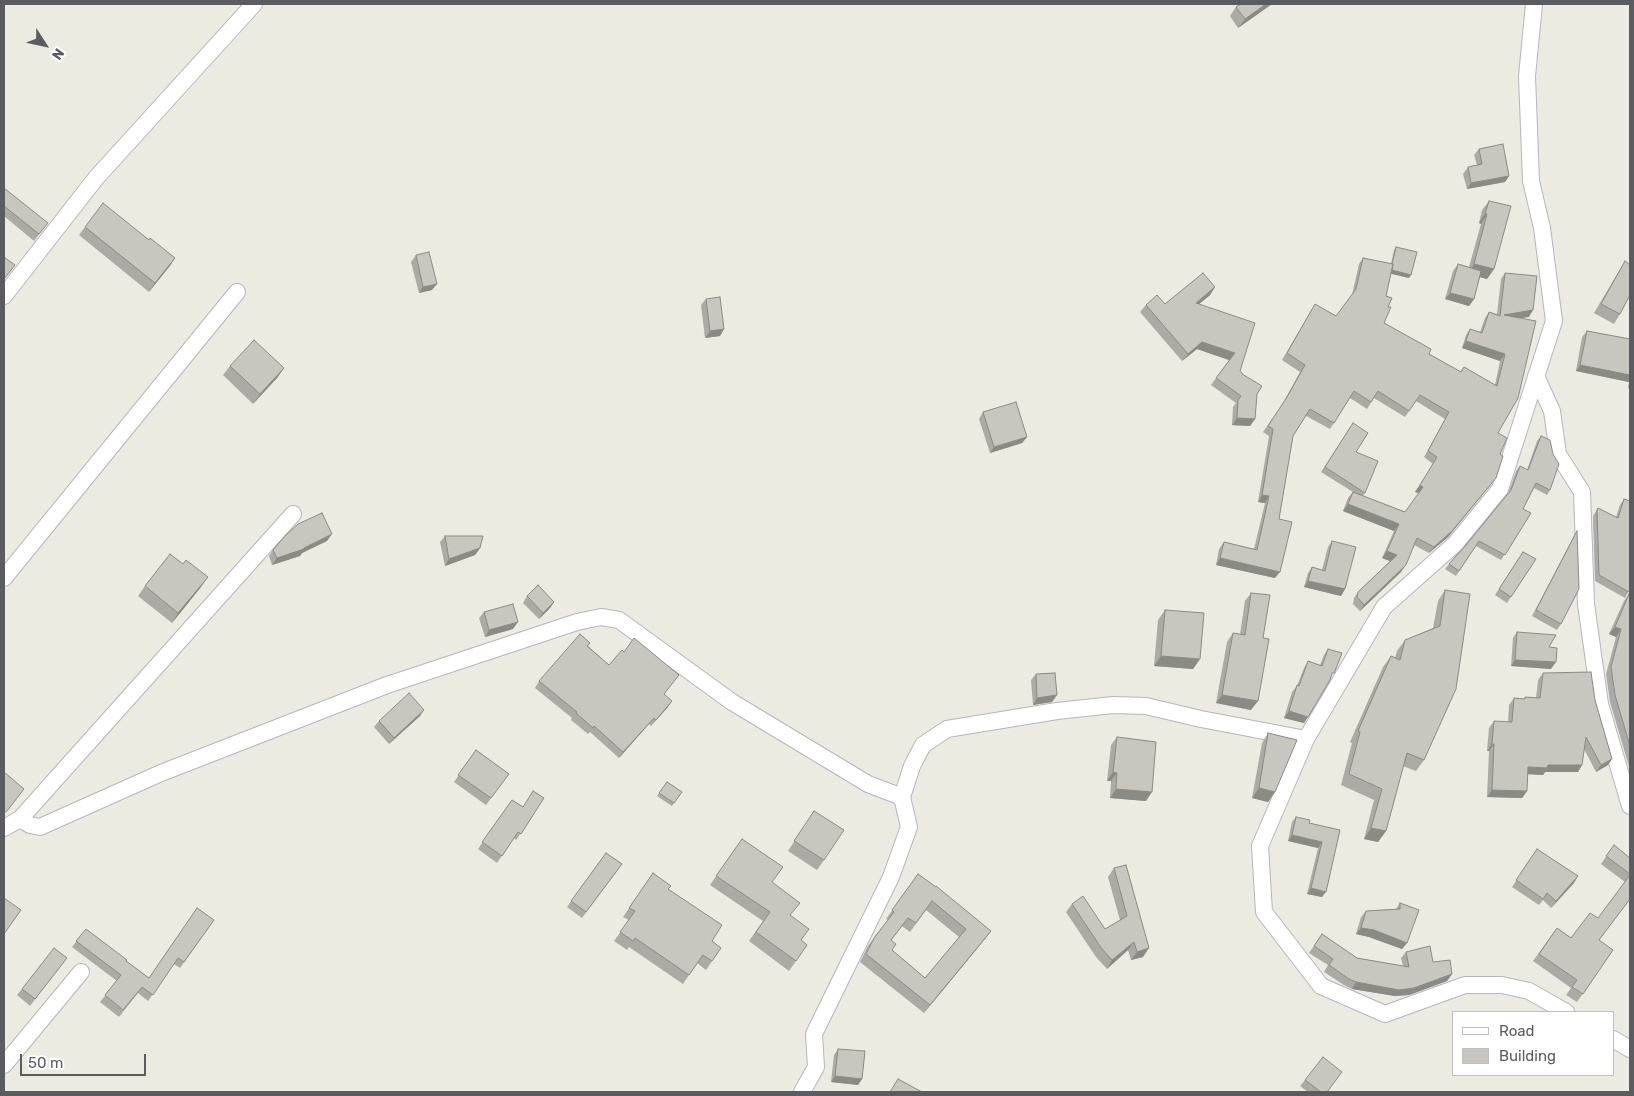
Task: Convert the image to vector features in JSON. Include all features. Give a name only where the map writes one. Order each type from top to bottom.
[{"type":"street","points":[[1534,4],[1527,76],[1530,181],[1542,228],[1554,321],[1500,489],[1455,544],[1384,607],[1306,739],[1260,846],[1264,912],[1321,986],[1385,1014],[1465,985],[1502,985],[1529,991],[1564,1011]]},
{"type":"street","points":[[4,296],[96,178],[251,5]]},
{"type":"street","points":[[4,578],[237,292]]},
{"type":"street","points":[[1536,376],[1552,411],[1558,454],[1582,492],[1586,604],[1600,704],[1630,806]]},
{"type":"street","points":[[4,828],[20,819],[293,514]]},
{"type":"street","points":[[20,819],[30,825],[40,827],[162,773],[387,684],[576,622],[601,616],[619,620],[732,702],[868,784],[902,797]]},
{"type":"street","points":[[802,1092],[816,1067],[814,1034],[891,877],[909,826],[902,797],[912,766],[923,745],[946,729],[1057,711],[1113,705],[1146,706],[1200,719],[1306,739]]},
{"type":"street","points":[[4,1065],[81,972]]},
{"type":"street","points":[[1614,1040],[1630,1050]]},
{"type":"building","points":[[1241,4],[1266,4],[1245,19],[1236,7]]},
{"type":"building","points":[[1503,144],[1509,176],[1471,183],[1468,167],[1482,164],[1479,149]]},
{"type":"building","points":[[4,188],[48,223],[39,234],[4,206]]},
{"type":"building","points":[[1489,201],[1511,206],[1494,269],[1474,264]]},
{"type":"building","points":[[103,203],[175,258],[155,283],[85,227]]},
{"type":"building","points":[[1396,247],[1417,252],[1411,275],[1392,270]]},
{"type":"building","points":[[429,252],[437,284],[423,287],[416,255]]},
{"type":"building","points":[[4,257],[15,265],[4,279]]},
{"type":"building","points":[[1363,258],[1393,264],[1386,296],[1392,298],[1388,307],[1391,307],[1384,323],[1431,349],[1429,354],[1461,372],[1464,367],[1497,386],[1505,354],[1466,341],[1470,329],[1482,333],[1489,312],[1500,316],[1505,273],[1537,276],[1533,310],[1504,315],[1536,321],[1518,398],[1498,433],[1507,438],[1500,454],[1503,456],[1496,478],[1452,531],[1434,547],[1417,538],[1406,565],[1364,605],[1357,597],[1358,592],[1397,555],[1387,551],[1399,524],[1348,504],[1353,492],[1405,512],[1423,487],[1420,485],[1437,457],[1428,451],[1449,412],[1420,395],[1409,411],[1378,391],[1371,402],[1354,391],[1334,423],[1310,409],[1293,436],[1279,519],[1292,522],[1280,572],[1220,558],[1224,542],[1257,550],[1269,496],[1262,495],[1273,429],[1268,426],[1305,365],[1287,353],[1315,304],[1336,316],[1356,289]]},
{"type":"building","points":[[1625,261],[1630,265],[1630,295],[1620,314],[1601,304]]},
{"type":"building","points":[[1458,264],[1481,271],[1474,299],[1450,293]]},
{"type":"building","points":[[1203,273],[1215,287],[1196,303],[1255,323],[1240,371],[1262,386],[1257,394],[1255,419],[1237,418],[1238,400],[1241,396],[1216,378],[1235,353],[1202,342],[1188,354],[1146,305],[1157,295],[1165,304]]},
{"type":"building","points":[[720,297],[724,329],[710,331],[706,299]]},
{"type":"building","points":[[1587,331],[1630,339],[1630,375],[1580,365]]},
{"type":"building","points":[[254,340],[284,368],[260,394],[230,366]]},
{"type":"building","points":[[1016,402],[1027,437],[994,447],[983,412]]},
{"type":"building","points":[[1353,423],[1368,433],[1356,452],[1378,461],[1365,493],[1325,467]]},
{"type":"building","points":[[1541,436],[1550,440],[1553,454],[1559,464],[1550,490],[1536,483],[1523,509],[1531,513],[1505,555],[1479,541],[1459,571],[1449,564],[1511,490],[1520,466],[1528,470]]},
{"type":"building","points":[[1624,499],[1630,501],[1629,592],[1599,575],[1597,510],[1598,508],[1618,518]]},
{"type":"building","points":[[322,513],[332,534],[304,549],[277,558],[273,550],[286,535],[298,524]]},
{"type":"building","points":[[1577,531],[1579,589],[1561,624],[1536,610]]},
{"type":"building","points":[[445,536],[483,536],[480,548],[449,559]]},
{"type":"building","points":[[1332,541],[1356,547],[1345,589],[1308,581],[1312,567],[1325,571]]},
{"type":"building","points":[[1523,552],[1536,559],[1511,597],[1499,589]]},
{"type":"building","points":[[170,554],[183,564],[186,560],[208,577],[178,613],[145,586]]},
{"type":"building","points":[[538,585],[554,602],[543,613],[527,596]]},
{"type":"building","points":[[1445,590],[1470,594],[1456,689],[1424,760],[1407,753],[1386,831],[1371,828],[1382,789],[1349,774],[1360,732],[1358,731],[1391,656],[1400,660],[1405,640],[1440,626]]},
{"type":"building","points":[[1251,593],[1270,595],[1263,638],[1269,639],[1258,701],[1222,695],[1233,633],[1245,635]]},
{"type":"building","points":[[1629,594],[1630,746],[1615,695],[1611,667],[1621,629],[1615,627]]},
{"type":"building","points":[[513,604],[518,622],[489,630],[484,612]]},
{"type":"building","points":[[1165,610],[1204,613],[1200,659],[1161,656]]},
{"type":"building","points":[[1517,632],[1556,635],[1549,647],[1557,648],[1556,662],[1515,660]]},
{"type":"building","points":[[580,634],[590,643],[587,646],[609,665],[622,650],[624,652],[634,638],[679,675],[664,694],[672,701],[656,720],[654,718],[623,752],[539,681]]},
{"type":"building","points":[[1328,649],[1342,653],[1334,673],[1332,673],[1330,680],[1308,717],[1289,711],[1297,685],[1299,686],[1308,661],[1322,666]]},
{"type":"building","points":[[1591,672],[1595,700],[1612,759],[1601,765],[1586,737],[1582,765],[1548,765],[1547,768],[1528,767],[1527,791],[1492,790],[1494,721],[1512,722],[1514,698],[1540,698],[1543,673]]},
{"type":"building","points":[[1055,673],[1057,695],[1037,698],[1036,674]]},
{"type":"building","points":[[409,693],[424,710],[394,738],[379,721]]},
{"type":"building","points":[[1268,733],[1297,740],[1275,792],[1259,788]]},
{"type":"building","points":[[1117,737],[1156,742],[1152,792],[1116,789],[1117,773],[1113,772]]},
{"type":"building","points":[[476,750],[509,774],[491,798],[458,775]]},
{"type":"building","points":[[4,772],[24,789],[4,813]]},
{"type":"building","points":[[667,782],[682,792],[674,803],[659,793]]},
{"type":"building","points":[[533,791],[544,798],[521,834],[518,832],[502,856],[482,842],[512,800],[523,807]]},
{"type":"building","points":[[814,811],[844,830],[824,860],[794,841]]},
{"type":"building","points":[[1296,817],[1310,820],[1309,823],[1340,830],[1326,892],[1311,888],[1322,842],[1292,835]]},
{"type":"building","points":[[742,839],[783,867],[772,882],[800,903],[790,915],[809,929],[801,940],[807,945],[796,961],[756,932],[770,912],[716,876]]},
{"type":"building","points":[[1614,845],[1630,858],[1630,874],[1606,856]]},
{"type":"building","points":[[1537,849],[1578,876],[1556,901],[1547,893],[1543,899],[1516,880]]},
{"type":"building","points":[[606,853],[622,864],[586,912],[571,901]]},
{"type":"building","points":[[1126,865],[1149,948],[1137,952],[1134,942],[1112,960],[1102,949],[1072,904],[1083,896],[1105,929],[1127,916],[1114,868]]},
{"type":"building","points":[[653,873],[671,886],[668,889],[722,925],[712,941],[721,948],[712,961],[703,955],[689,975],[635,938],[633,941],[620,932],[635,911],[629,908]]},
{"type":"building","points":[[918,874],[936,886],[991,931],[930,1005],[866,954],[874,938],[894,912],[892,910]],"holes":[[[932,901],[966,929],[925,978],[892,950],[896,944],[891,940],[908,918],[916,923]]]},
{"type":"building","points":[[1630,875],[1630,899],[1599,940],[1613,950],[1583,994],[1572,987],[1577,980],[1539,954],[1557,928],[1571,938],[1590,913],[1598,918]]},
{"type":"building","points":[[4,898],[21,910],[4,934]]},
{"type":"building","points":[[1400,903],[1419,910],[1407,943],[1374,930],[1361,928],[1366,911],[1400,909]]},
{"type":"building","points":[[197,908],[214,920],[184,962],[178,958],[153,995],[142,987],[123,1010],[105,995],[121,975],[76,941],[86,929],[149,978]]},
{"type":"building","points":[[1322,934],[1357,958],[1409,967],[1406,952],[1430,946],[1433,962],[1450,960],[1452,974],[1414,988],[1399,990],[1356,982],[1329,965],[1333,959],[1314,946]]},
{"type":"building","points":[[54,948],[67,958],[35,999],[22,989]]},
{"type":"building","points":[[838,1049],[865,1051],[862,1079],[835,1076]]},
{"type":"building","points":[[1323,1057],[1342,1072],[1327,1092],[1321,1092],[1305,1080]]},
{"type":"building","points":[[898,1079],[922,1092],[890,1092]]}]
